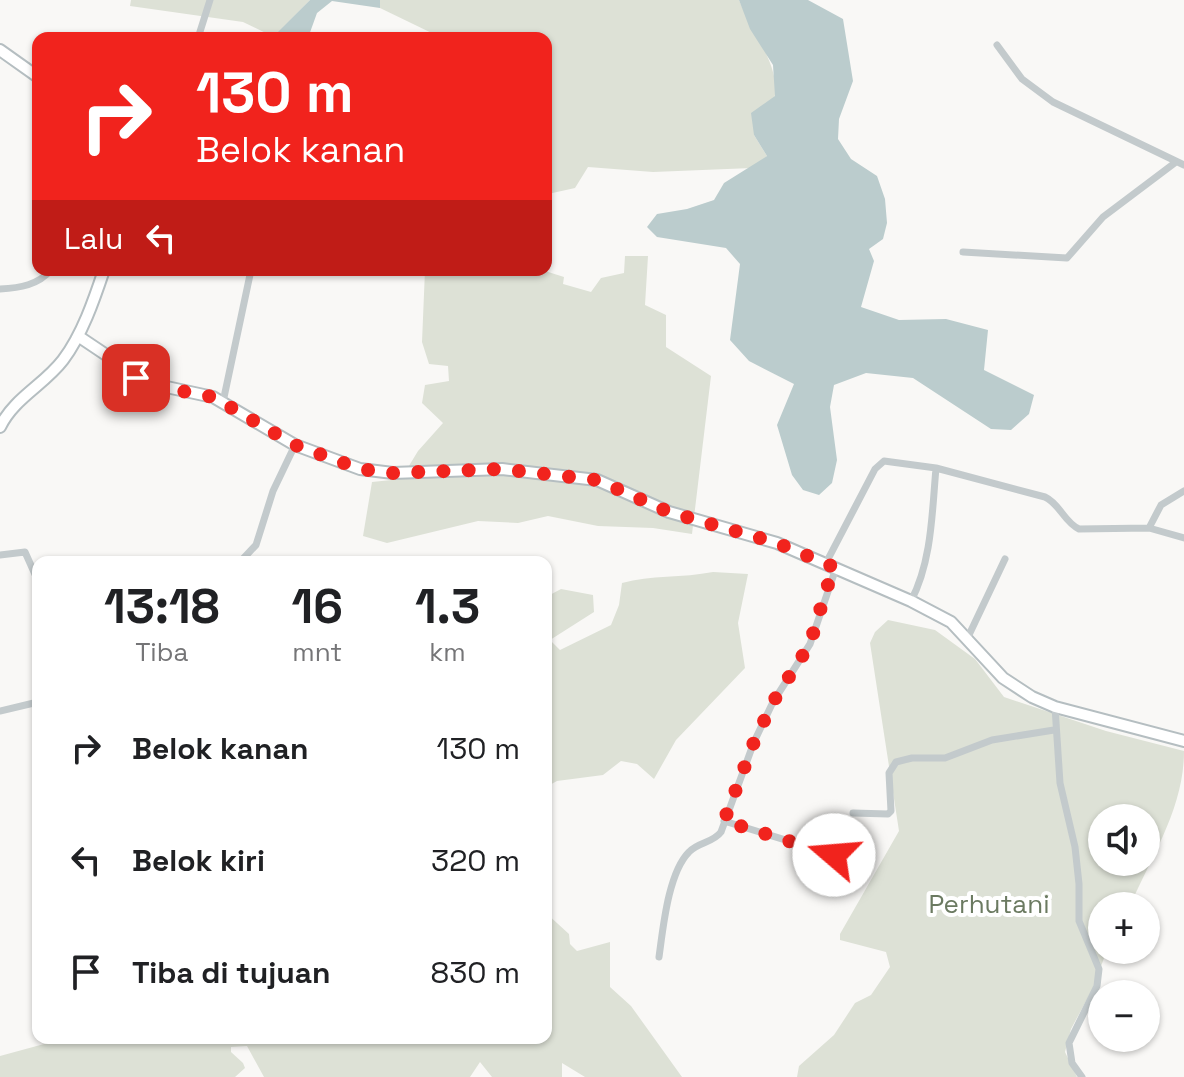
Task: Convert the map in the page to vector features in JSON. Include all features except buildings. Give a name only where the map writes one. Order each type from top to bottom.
[{"type":"street","points":[[200,32],[210,0]]},
{"type":"street","points":[[963,252],[1067,258],[1103,217],[1180,163],[1053,102],[1022,79],[997,45]]},
{"type":"street","points":[[0,50],[32,73]]},
{"type":"street","points":[[0,289],[23,287],[46,276]]},
{"type":"street","points":[[0,427],[10,411],[64,360],[78,336],[102,276]]},
{"type":"street","points":[[223,402],[250,276]]},
{"type":"street","points":[[78,336],[148,383],[204,394],[295,445],[360,469],[379,473],[502,469],[597,480],[669,512],[777,543],[911,601],[951,622],[1016,688],[1055,707],[1184,741]]},
{"type":"street","points":[[246,556],[256,545],[273,491],[295,445]]},
{"type":"street","points":[[659,957],[670,894],[683,859],[691,849],[715,839],[724,821],[773,702],[810,644],[827,587],[827,563],[841,530],[880,462],[936,468],[1045,497],[1055,503],[1069,523],[1079,529],[1149,528],[1184,538]]},
{"type":"street","points":[[911,601],[921,578],[928,544],[936,468]]},
{"type":"street","points":[[1149,528],[1161,505],[1184,491]]},
{"type":"street","points":[[0,555],[25,552],[32,568]]},
{"type":"street","points":[[968,637],[1005,559]]},
{"type":"street","points":[[0,711],[32,703]]},
{"type":"street","points":[[1055,707],[1054,730],[1060,783],[1075,847],[1079,921],[1099,969],[1097,986],[1069,1043],[1070,1056],[1082,1077]]},
{"type":"street","points":[[853,813],[888,814],[891,811],[889,773],[896,762],[912,758],[945,758],[992,740],[1054,730]]},
{"type":"street","points":[[724,821],[834,855]]},
{"type":"green space","points":[[131,0],[310,0],[279,32],[264,32],[243,22],[130,6]]},
{"type":"green space","points":[[380,0],[739,0],[773,72],[775,95],[772,105],[754,135],[767,156],[752,168],[653,172],[588,167],[575,188],[552,193],[552,32],[430,32],[380,8]]},
{"type":"green space","points":[[625,256],[648,256],[645,305],[666,315],[666,347],[711,376],[692,534],[653,528],[598,526],[548,516],[518,523],[478,521],[387,543],[363,536],[372,482],[401,479],[418,451],[443,423],[422,403],[425,385],[449,381],[448,366],[429,364],[422,342],[425,276],[552,276],[552,273],[564,277],[563,284],[591,292],[601,278],[624,273]]},
{"type":"green space","points":[[713,572],[748,574],[738,623],[745,668],[676,740],[654,779],[637,764],[621,761],[603,775],[552,784],[552,642],[560,650],[611,625],[619,605],[622,583]]},
{"type":"green space","points":[[561,589],[593,595],[594,612],[552,639],[552,594]]},
{"type":"green space","name":"Perhutani","points":[[888,620],[935,630],[975,659],[1004,697],[1106,731],[1184,751],[1179,792],[1160,843],[1160,804],[1088,804],[1088,876],[1144,876],[1137,892],[1088,892],[1088,964],[1102,964],[1096,980],[1088,980],[1088,997],[1071,1029],[1065,1052],[1077,1077],[797,1077],[799,1066],[834,1035],[855,1003],[871,995],[890,967],[886,952],[840,940],[840,934],[899,831],[870,643],[875,632]]},
{"type":"green space","points":[[552,918],[569,934],[570,944],[577,951],[610,942],[610,987],[631,1006],[682,1077],[585,1077],[562,1063],[562,1077],[492,1077],[480,1062],[470,1077],[264,1077],[247,1046],[231,1047],[231,1052],[245,1068],[235,1077],[0,1077],[0,1056],[44,1044],[552,1044]]},
{"type":"shaded area","points":[[310,0],[380,0],[380,8],[332,1],[317,13],[310,32],[278,32]]},
{"type":"shaded area","points":[[739,0],[808,0],[843,19],[853,81],[839,119],[838,139],[851,159],[877,176],[885,199],[887,223],[883,239],[869,249],[874,261],[861,307],[899,320],[946,319],[988,330],[984,370],[1034,395],[1029,414],[1011,430],[991,429],[913,378],[866,373],[834,385],[830,407],[837,460],[832,483],[819,495],[803,490],[792,475],[777,425],[794,384],[749,361],[730,340],[740,264],[726,248],[657,237],[647,227],[657,214],[714,200],[724,183],[767,156],[754,135],[751,113],[775,96],[773,65],[750,29]]},
{"type":"route","points":[[136,378],[160,387],[213,397],[295,445],[360,469],[393,473],[502,469],[597,480],[669,512],[777,543],[836,568],[810,644],[773,702],[724,821],[834,855]]}]
